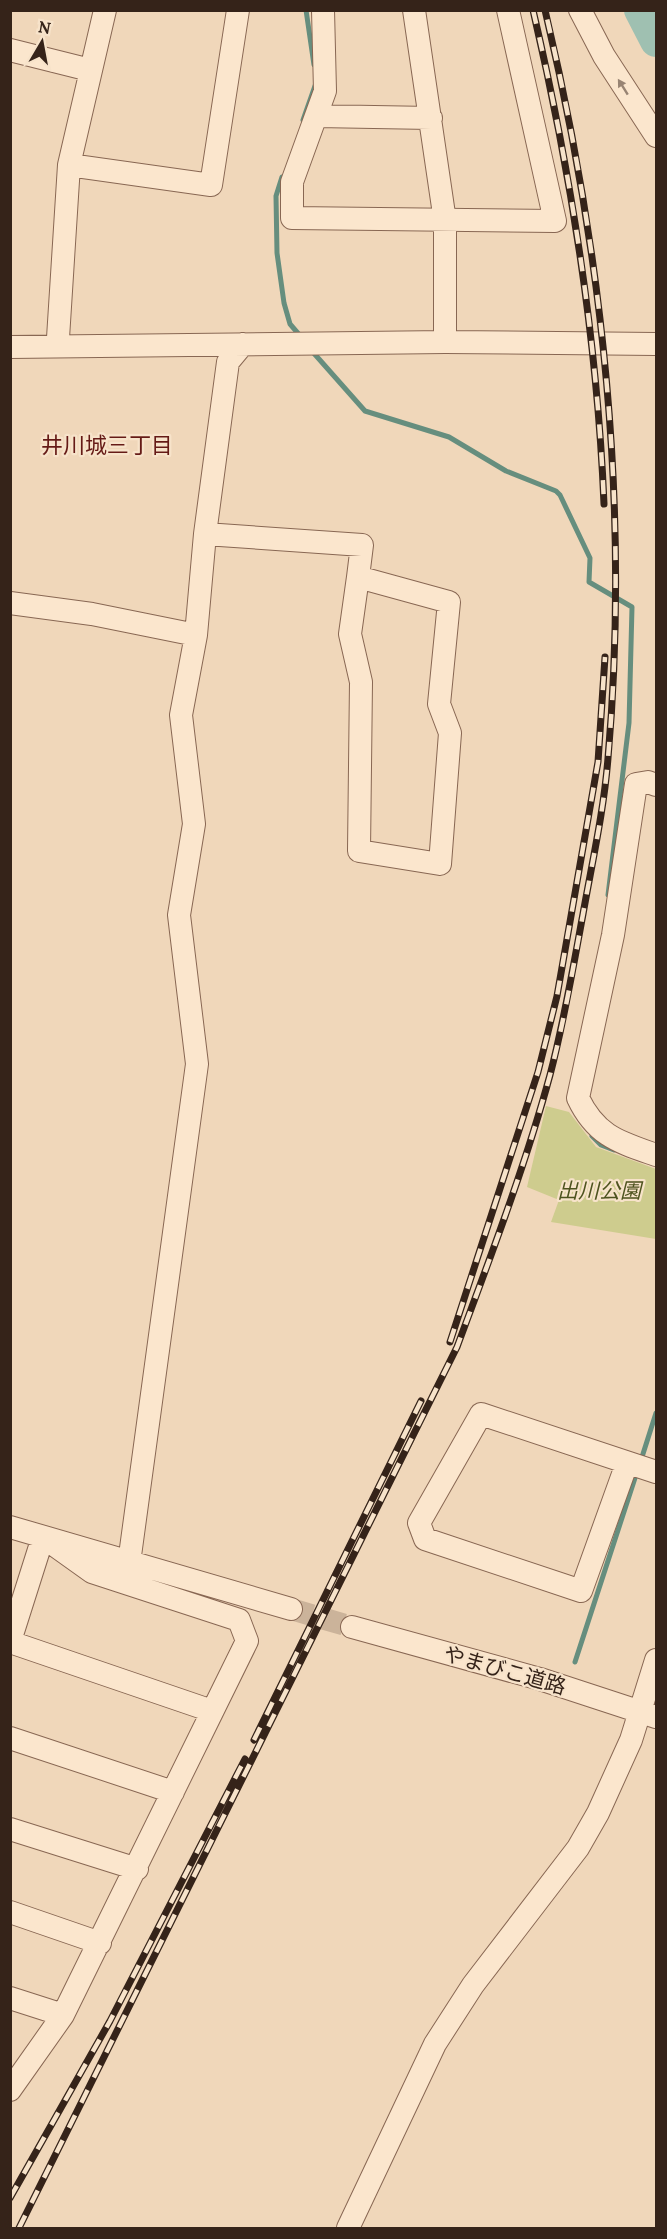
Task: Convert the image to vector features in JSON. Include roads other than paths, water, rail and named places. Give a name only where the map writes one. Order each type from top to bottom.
[{"type":"street","points":[[61,346],[58,338],[69,165],[105,10]]},
{"type":"street","points":[[69,165],[211,185],[238,10]]},
{"type":"street","points":[[323,10],[325,91],[292,182],[292,218],[555,221],[508,10]]},
{"type":"street","points":[[414,10],[446,221],[445,342]]},
{"type":"street","points":[[580,10],[604,56],[657,135]]},
{"type":"street","points":[[10,50],[90,70]]},
{"type":"street","points":[[317,116],[431,118]]},
{"type":"street","points":[[10,347],[445,342],[657,344]]},
{"type":"street","points":[[129,1563],[197,1064],[179,915],[194,824],[181,715],[196,635],[205,534],[228,362],[243,344]]},
{"type":"street","points":[[205,534],[362,545],[350,634],[361,682],[359,851],[440,864],[450,733],[439,704],[449,602],[358,578]]},
{"type":"street","points":[[10,603],[92,614],[196,635]]},
{"type":"street","points":[[657,785],[648,782],[636,784],[613,935],[578,1098],[584,1111],[606,1136],[657,1155]]},
{"type":"street","points":[[627,1462],[581,1591],[425,1539],[419,1523],[481,1414],[627,1462],[657,1472]]},
{"type":"street","points":[[10,1527],[291,1609]]},
{"type":"street","points":[[43,1537],[15,1609],[10,1642],[212,1711]]},
{"type":"street","points":[[10,2090],[63,2015],[137,1869],[247,1641],[239,1620],[92,1572],[43,1537]]},
{"type":"street","name":"やまびこ道路","points":[[352,1627],[540,1679],[648,1715]]},
{"type":"street","points":[[348,2229],[435,2044],[473,1985],[578,1848],[648,1715],[657,1660]]},
{"type":"street","points":[[10,1738],[173,1792]]},
{"type":"street","points":[[10,1829],[137,1869]]},
{"type":"street","points":[[10,1912],[100,1943]]},
{"type":"street","points":[[10,1998],[63,2015]]},
{"type":"waterway","points":[[306,10],[314,65]]},
{"type":"waterway","points":[[640,10],[656,41]]},
{"type":"waterway","points":[[303,120],[316,83]]},
{"type":"waterway","points":[[282,177],[276,196],[277,253],[284,303],[290,324],[302,338]]},
{"type":"waterway","points":[[311,350],[365,411],[449,437],[506,471],[556,491],[590,558],[589,582],[632,607],[629,723],[608,895]]},
{"type":"waterway","points":[[592,1136],[601,1145],[614,1150]]},
{"type":"waterway","points":[[642,1457],[656,1413]]},
{"type":"waterway","points":[[575,1662],[635,1478]]},
{"type":"tunnel","points":[[291,1609],[352,1627]]},
{"type":"railway","points":[[533,10],[559,132],[580,256],[595,379],[604,504]]},
{"type":"railway","points":[[19,2228],[457,1347],[518,1178],[555,1055],[594,856],[606,778],[614,664],[616,570],[613,476],[596,288],[565,102],[545,10]]},
{"type":"railway","points":[[450,1342],[538,1072],[557,996],[598,762],[605,657]]},
{"type":"railway","points":[[254,1740],[421,1401]]},
{"type":"railway","points":[[10,2198],[110,2021],[245,1759]]},
{"type":"district","name":"井川城三丁目","points":[[107,445]]},
{"type":"park label","name":"出川公園","points":[[599,1190]]}]
